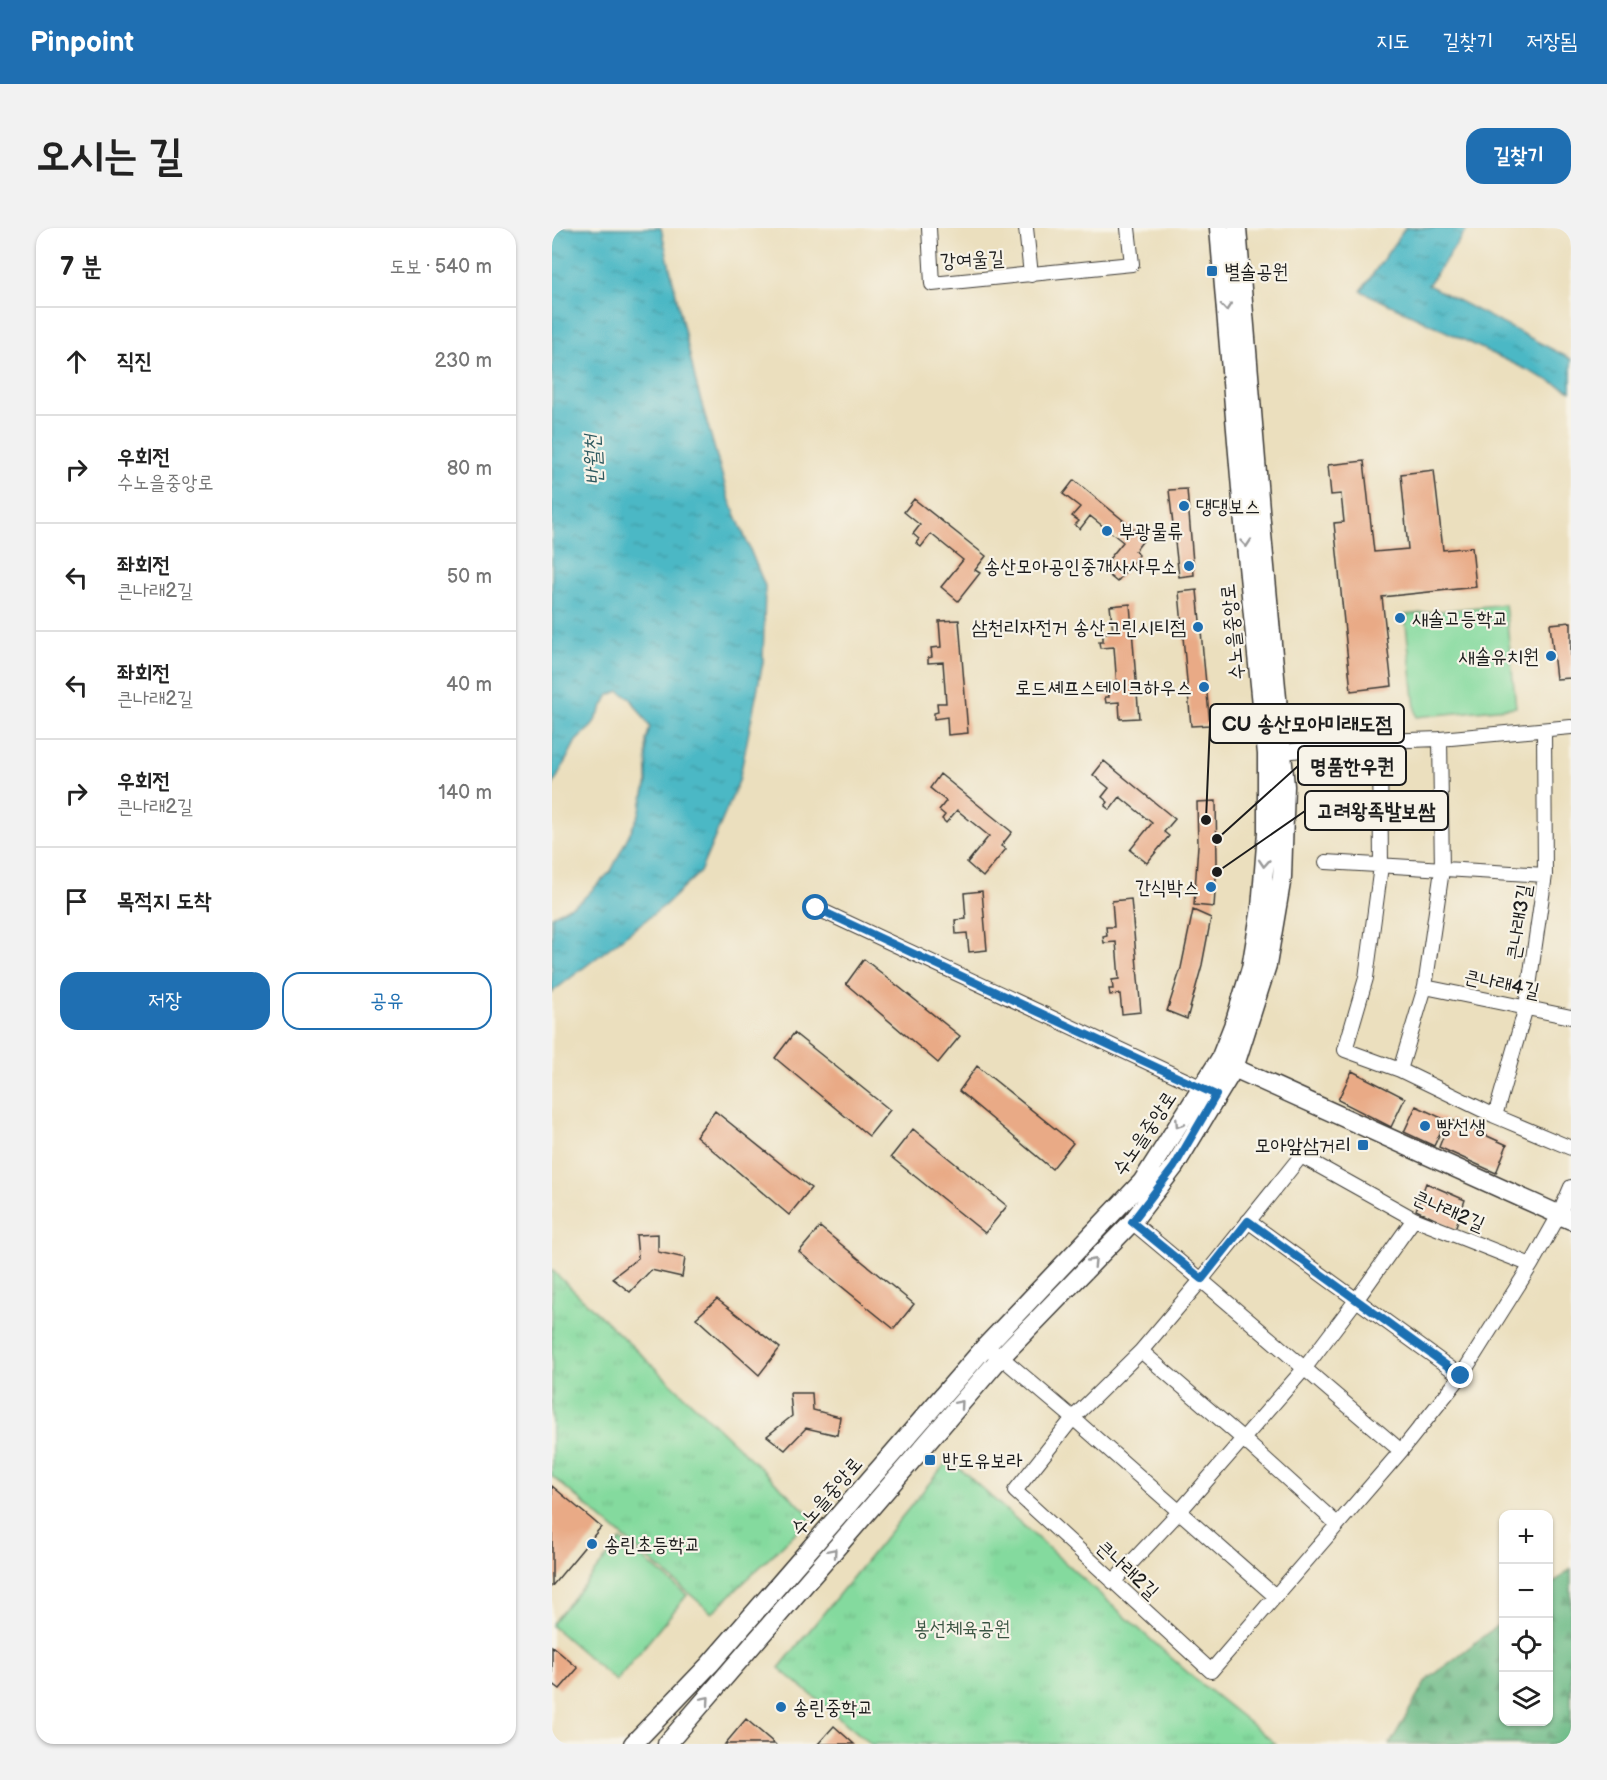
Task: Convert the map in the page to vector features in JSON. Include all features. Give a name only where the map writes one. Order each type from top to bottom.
[{"type":"main road","name":"수노을중앙로","points":[[633,1744],[710,1664],[993,1352],[1142,1182],[1227,1063],[1267,965],[1282,877],[1285,786],[1274,753],[1245,536],[1219,228]]},
{"type":"main road","name":"수노을중앙로","points":[[1237,228],[1261,522],[1274,753]]},
{"type":"main road","points":[[1227,1063],[1565,1217]]},
{"type":"main road","name":"수노을중앙로","points":[[668,1744],[993,1352],[1132,1222],[1174,1167],[1209,1091]]},
{"type":"street","name":"강여울길","points":[[929,228],[932,284],[1132,264],[1128,228]]},
{"type":"street","name":"강여울길","points":[[1026,228],[1031,275]]},
{"type":"street","points":[[1274,753],[1380,741],[1440,739],[1571,728]]},
{"type":"street","name":"큰나래3길","points":[[1496,1116],[1526,1007],[1545,875],[1545,730]]},
{"type":"street","points":[[1400,1070],[1425,987],[1442,870],[1440,739]]},
{"type":"street","points":[[1380,741],[1381,866],[1366,978],[1345,1050],[1400,1070],[1496,1116],[1571,1148]]},
{"type":"street","points":[[1326,862],[1545,875]]},
{"type":"street","points":[[816,908],[1209,1091]]},
{"type":"street","name":"큰나래4길","points":[[1425,987],[1571,1017]]},
{"type":"street","name":"큰나래2길","points":[[1531,1265],[1414,1219],[1301,1156],[1141,1351],[1073,1418],[1016,1491],[1211,1671],[1401,1451],[1461,1376],[1531,1265],[1565,1217],[1571,1187]]},
{"type":"street","points":[[1113,1582],[1180,1511],[1304,1369],[1358,1299],[1414,1219]]},
{"type":"street","points":[[1248,1221],[1461,1376]]},
{"type":"street","points":[[1132,1222],[1202,1279],[1401,1451]]},
{"type":"street","points":[[1141,1351],[1337,1524]]},
{"type":"street","points":[[993,1352],[1073,1418],[1275,1596]]},
{"type":"green space","points":[[1505,604],[1516,707],[1416,717],[1405,615]]},
{"type":"green space","points":[[552,1270],[812,1517],[712,1613],[552,1476]]},
{"type":"green space","name":"봉선체육공원","points":[[949,1459],[1195,1679],[1276,1744],[871,1744],[779,1668]]},
{"type":"green space","points":[[621,1540],[687,1595],[616,1681],[552,1626],[552,1623]]},
{"type":"green space","points":[[1571,1569],[1571,1744],[1390,1744],[1426,1681],[1499,1624],[1499,1726],[1553,1726],[1553,1583]]},
{"type":"water","name":"반월천","points":[[552,228],[661,228],[697,387],[728,496],[765,586],[763,662],[739,781],[700,872],[664,906],[552,992],[552,916],[581,901],[611,871],[639,814],[647,782],[646,740],[650,727],[631,699],[619,691],[609,695],[592,726],[576,741],[552,787]]},
{"type":"water","points":[[1405,228],[1468,228],[1428,285],[1571,359],[1571,391],[1361,291]]},
{"type":"building","points":[[1364,461],[1374,552],[1408,549],[1401,474],[1434,470],[1443,550],[1472,547],[1476,587],[1382,597],[1392,686],[1351,691],[1334,523],[1344,522],[1341,494],[1331,495],[1328,465]]},
{"type":"building","points":[[1074,480],[1145,538],[1135,551],[1139,555],[1117,582],[1101,569],[1123,542],[1090,516],[1080,529],[1075,525],[1079,521],[1072,516],[1080,507],[1063,494]]},
{"type":"building","points":[[1187,489],[1194,575],[1179,577],[1169,490]]},
{"type":"building","points":[[914,499],[986,556],[975,570],[980,573],[958,601],[941,587],[963,560],[931,534],[921,547],[916,543],[919,539],[913,534],[920,525],[904,512]]},
{"type":"building","points":[[1197,590],[1210,725],[1191,726],[1179,592]]},
{"type":"building","points":[[1130,604],[1139,718],[1120,719],[1119,702],[1106,703],[1105,697],[1109,697],[1108,688],[1117,687],[1114,647],[1100,648],[1099,642],[1103,642],[1103,633],[1113,632],[1110,606]]},
{"type":"building","points":[[959,620],[968,733],[948,735],[947,717],[934,719],[934,713],[938,712],[937,703],[946,703],[943,662],[928,663],[928,658],[932,657],[931,648],[941,647],[939,621]]},
{"type":"building","points":[[1571,622],[1571,678],[1556,679],[1550,624]]},
{"type":"building","points":[[1104,761],[1175,819],[1164,832],[1169,836],[1147,863],[1130,850],[1152,823],[1120,797],[1110,810],[1105,806],[1108,802],[1102,797],[1109,788],[1093,775]]},
{"type":"building","points":[[940,774],[1012,832],[1001,846],[1006,849],[983,877],[967,863],[989,836],[957,810],[946,823],[942,819],[945,815],[939,810],[946,801],[930,788]]},
{"type":"building","points":[[1216,801],[1217,862],[1214,907],[1194,905],[1198,845],[1197,802]]},
{"type":"building","points":[[982,891],[987,950],[969,952],[967,933],[956,934],[955,920],[966,919],[964,893]]},
{"type":"building","points":[[1131,899],[1141,1012],[1122,1014],[1120,994],[1110,995],[1109,989],[1113,989],[1112,980],[1119,979],[1116,942],[1104,943],[1103,937],[1107,936],[1106,927],[1114,927],[1112,901]]},
{"type":"building","points":[[1193,910],[1211,918],[1202,965],[1187,1019],[1167,1011],[1181,968]]},
{"type":"building","points":[[864,959],[960,1036],[938,1063],[846,984]]},
{"type":"building","points":[[794,1033],[890,1110],[869,1136],[775,1058]]},
{"type":"building","points":[[977,1066],[1073,1143],[1052,1169],[959,1091]]},
{"type":"building","points":[[1352,1071],[1405,1098],[1391,1127],[1338,1100]]},
{"type":"building","name":"빵선생","points":[[1416,1106],[1446,1120],[1434,1146],[1404,1132]]},
{"type":"building","points":[[715,1111],[811,1188],[789,1215],[696,1136]]},
{"type":"building","points":[[1450,1119],[1507,1145],[1496,1173],[1439,1147]]},
{"type":"building","points":[[913,1129],[1007,1206],[985,1233],[891,1157]]},
{"type":"building","points":[[1426,1183],[1465,1200],[1455,1229],[1416,1210]]},
{"type":"building","points":[[820,1227],[914,1304],[894,1329],[799,1252]]},
{"type":"building","points":[[658,1234],[658,1252],[685,1258],[682,1277],[651,1270],[630,1292],[612,1278],[638,1258],[636,1235]]},
{"type":"building","points":[[717,1299],[780,1348],[759,1375],[696,1318]]},
{"type":"building","points":[[790,1393],[812,1393],[813,1410],[840,1417],[837,1435],[806,1428],[785,1450],[767,1436],[792,1416]]},
{"type":"building","name":"송린초등학교","points":[[552,1486],[601,1527],[552,1586]]},
{"type":"building","points":[[552,1646],[578,1668],[560,1689],[552,1683]]},
{"type":"building","points":[[746,1719],[775,1744],[725,1744]]},
{"type":"building","points":[[834,1726],[854,1744],[818,1744]]},
{"type":"place","name":"별솔공원","points":[[1212,271]]},
{"type":"place","name":"댕댕보스","points":[[1184,506]]},
{"type":"place","name":"부광물류","points":[[1107,531]]},
{"type":"place","name":"송산모아공인중개사사무소","points":[[1189,566]]},
{"type":"place","name":"새솔고등학교","points":[[1400,618]]},
{"type":"place","name":"삼천리자전거 송산그린시티점","points":[[1198,627]]},
{"type":"place","name":"새솔유치원","points":[[1551,656]]},
{"type":"place","name":"로드셰프스테이크하우스","points":[[1204,687]]},
{"type":"place","name":"CU 송산모아미래도점","points":[[1206,820]]},
{"type":"place","name":"명품한우퀀","points":[[1217,839]]},
{"type":"place","name":"고려왕족발보쌈","points":[[1217,872]]},
{"type":"place","name":"간식박스","points":[[1211,887]]},
{"type":"place","name":"빵선생","points":[[1425,1126]]},
{"type":"place","name":"모아앞삼거리","points":[[1363,1145]]},
{"type":"place","name":"반도유보라","points":[[930,1460]]},
{"type":"place","name":"송린초등학교","points":[[592,1544]]},
{"type":"place","name":"송린중학교","points":[[781,1707]]},
{"type":"route","points":[[816,908],[1216,1095],[1174,1167],[1132,1222],[1202,1279],[1248,1221],[1461,1376]]}]
